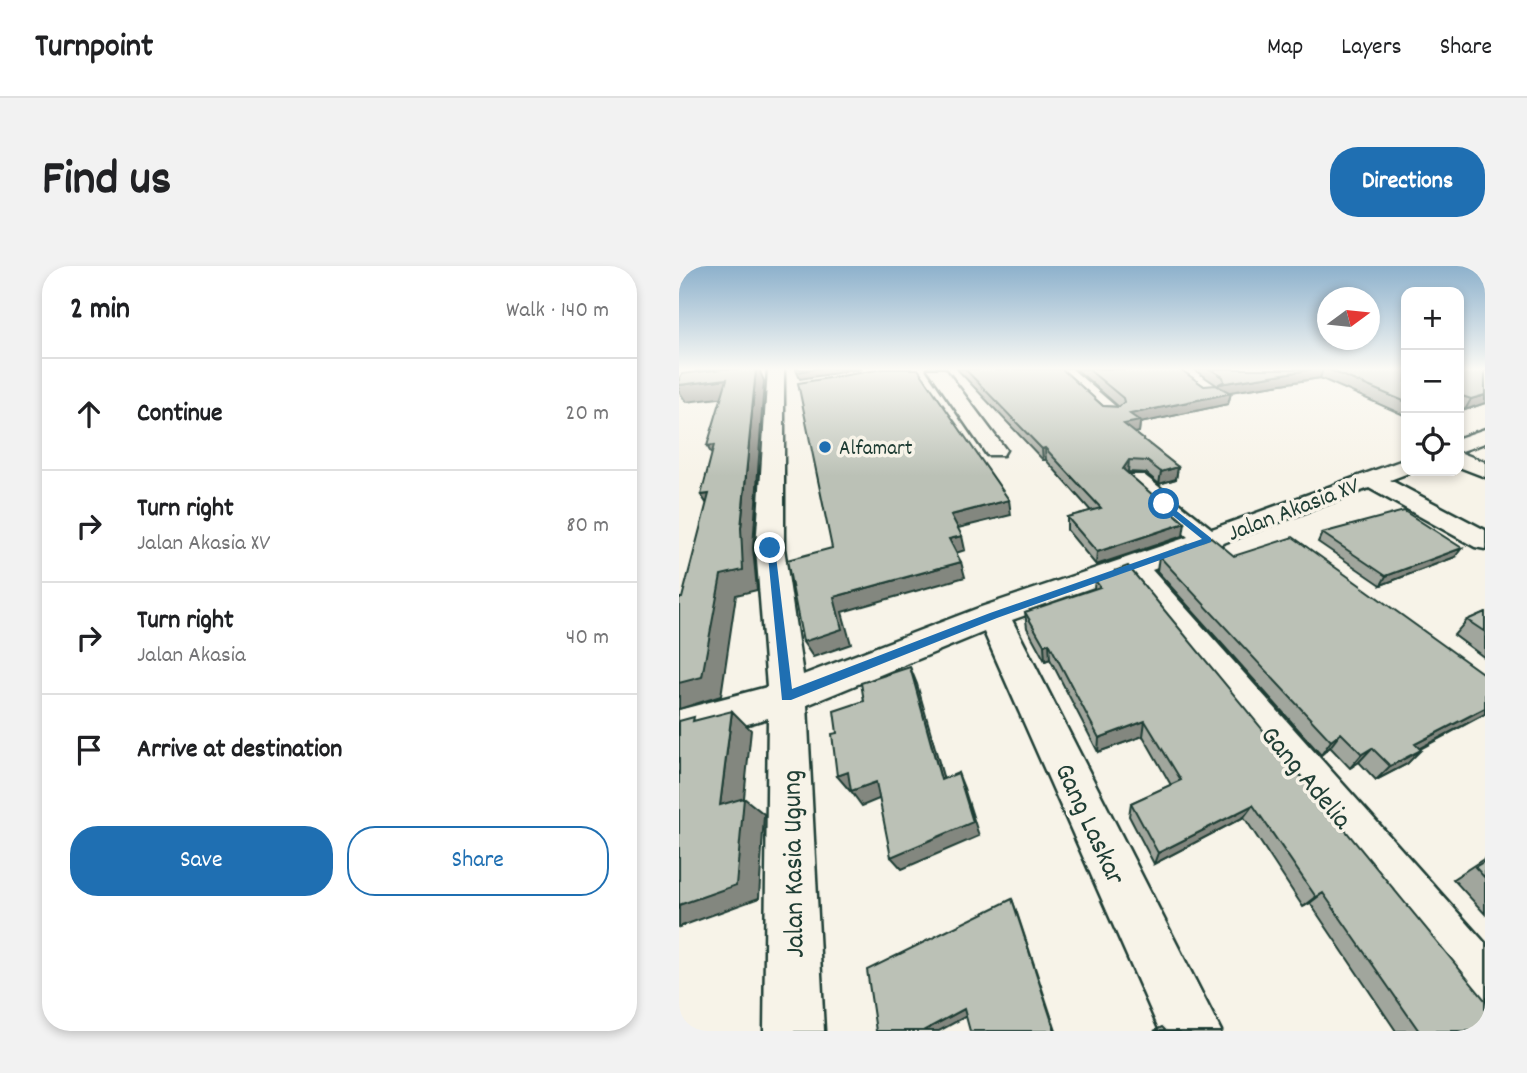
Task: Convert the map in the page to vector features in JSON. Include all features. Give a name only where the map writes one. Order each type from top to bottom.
[{"type":"street","name":"Jalan Kasia Ugung","points":[[777,405],[770,548],[787,697],[795,1031]]},
{"type":"street","points":[[962,405],[995,450]]},
{"type":"street","points":[[1104,405],[1111,411]]},
{"type":"street","points":[[1464,444],[1485,435]]},
{"type":"street","points":[[1464,461],[1485,470]]},
{"type":"street","name":"Jalan Akasia XV","points":[[679,727],[787,697],[993,615],[1208,540],[1401,468]]},
{"type":"street","points":[[1370,479],[1485,541]]},
{"type":"street","points":[[1136,480],[1208,540]]},
{"type":"street","points":[[1264,519],[1297,543]]},
{"type":"street","name":"Gang Adelia","points":[[1132,566],[1485,986]]},
{"type":"street","name":"Gang Laskar","points":[[993,615],[1191,1031]]},
{"type":"building","points":[[719,405],[753,405],[741,528],[743,570],[721,575],[702,677],[679,683],[679,598],[682,598],[709,494],[701,495],[714,445],[707,446]]},
{"type":"building","points":[[802,405],[943,405],[1009,500],[951,515],[962,536],[949,539],[961,562],[834,597],[842,629],[803,642],[787,560],[832,548]]},
{"type":"building","points":[[999,405],[1119,407],[1121,405],[1175,405],[1130,414],[1140,421],[1124,424],[1178,467],[1161,472],[1147,461],[1129,460],[1123,469],[1185,523],[1097,552],[1067,517],[1101,508],[1045,448],[1042,449]]},
{"type":"building","points":[[1404,511],[1462,548],[1386,576],[1322,533]]},
{"type":"building","points":[[1211,537],[1234,556],[1293,537],[1485,675],[1485,708],[1415,744],[1421,750],[1390,766],[1372,748],[1362,754],[1341,733],[1331,741],[1159,556]]},
{"type":"building","points":[[1128,566],[1485,1000],[1485,1031],[1419,1031],[1323,893],[1316,897],[1253,805],[1158,853],[1131,803],[1181,780],[1145,721],[1099,738],[1049,643],[1044,645],[1025,612],[1100,587],[1095,580],[1117,573],[1115,571]]},
{"type":"building","points":[[1485,612],[1485,632],[1467,620]]},
{"type":"building","points":[[910,667],[941,780],[958,773],[973,822],[891,857],[876,782],[851,791],[848,772],[837,776],[832,734],[837,733],[834,711],[864,701],[861,683]]},
{"type":"building","points":[[732,711],[720,805],[744,798],[736,885],[679,905],[679,721],[694,717],[693,721]]},
{"type":"building","points":[[1485,861],[1485,878],[1475,867]]},
{"type":"building","points":[[1012,899],[1055,1031],[970,1031],[964,1009],[923,1031],[876,1031],[867,970]]},
{"type":"place","name":"Alfamart","points":[[825,447]]},
{"type":"route","points":[[770,548],[787,697],[993,615],[1208,540],[1164,504]]}]
